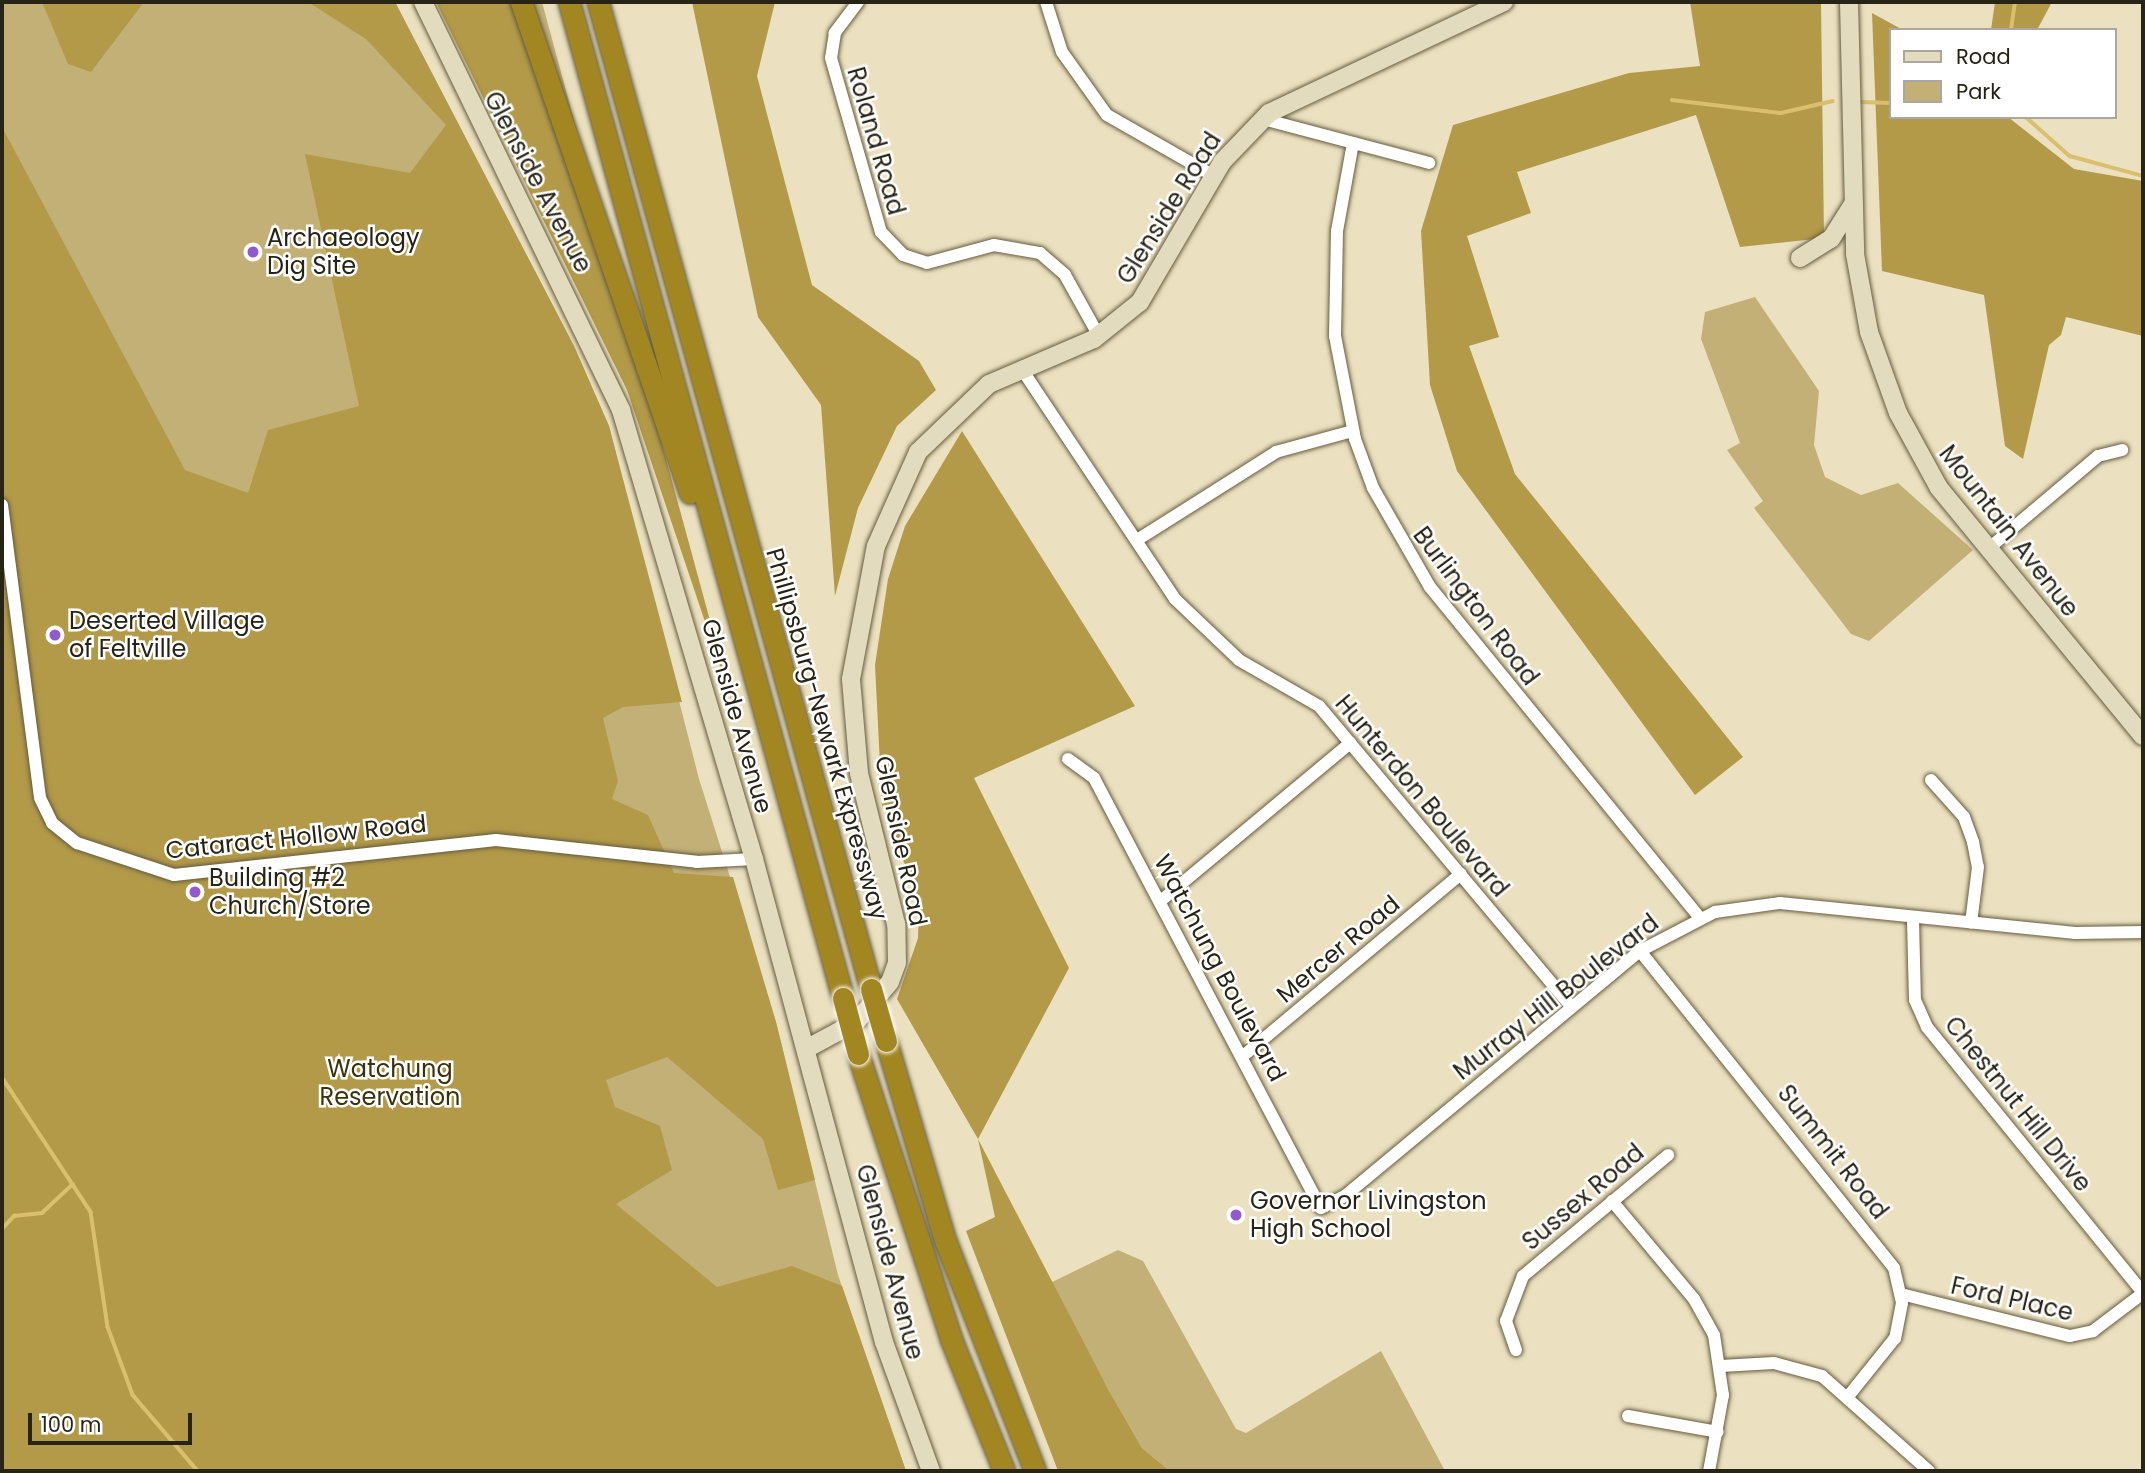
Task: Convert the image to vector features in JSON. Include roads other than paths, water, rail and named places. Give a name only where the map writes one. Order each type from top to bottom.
[{"type":"highway","points":[[521,2],[740,632]]},
{"type":"highway","points":[[569,2],[858,1054],[951,1339],[1004,1471]]},
{"type":"highway","name":"Phillipsburg-Newark Expressway","points":[[597,2],[871,989],[945,1240],[1035,1471]]},
{"type":"main road","name":"Glenside Avenue","points":[[423,2],[621,410],[754,859],[884,1342],[931,1471]]},
{"type":"main road","name":"Glenside Road","points":[[806,1049],[856,1022],[890,982],[897,963],[896,924],[864,807],[852,721],[854,640],[876,547],[902,480],[941,423],[989,384],[1099,336],[1153,286],[1214,177],[1263,119],[1300,93],[1504,2]]},
{"type":"main road","points":[[1842,2],[1849,26]]},
{"type":"main road","name":"Mountain Avenue","points":[[1849,2],[1853,204],[1860,293],[1884,378],[1939,488],[2143,736]]},
{"type":"main road","points":[[1849,26],[1855,2]]},
{"type":"main road","points":[[1800,258],[1831,239],[1853,204]]},
{"type":"street","name":"Roland Road","points":[[858,2],[835,33],[831,58],[881,232],[903,255],[927,263],[994,245],[1040,253],[1065,275],[1099,336]]},
{"type":"street","points":[[1046,2],[1062,52],[1107,115],[1214,177]]},
{"type":"street","points":[[1263,119],[1429,163]]},
{"type":"street","name":"Burlington Road","points":[[1353,144],[1333,283],[1335,336],[1353,431],[1390,523],[1430,587],[1699,917]]},
{"type":"street","name":"Hunterdon Boulevard","points":[[1021,369],[1175,599],[1238,660],[1306,695],[1350,743],[1571,1006]]},
{"type":"street","points":[[1137,540],[1276,452],[1353,431]]},
{"type":"street","points":[[1988,548],[2098,456],[2122,450]]},
{"type":"street","name":"Cataract Hollow Road","points":[[2,505],[40,798],[52,823],[77,843],[174,875],[496,840],[697,862],[754,859]]},
{"type":"street","points":[[1163,899],[1350,743]]},
{"type":"street","name":"Watchung Boulevard","points":[[1068,759],[1094,778],[1163,899],[1321,1208]]},
{"type":"street","points":[[1931,780],[1964,817],[1973,842],[1978,867],[1971,923]]},
{"type":"street","name":"Mercer Road","points":[[1243,1056],[1461,874]]},
{"type":"street","name":"Murray Hill Boulevard","points":[[1321,1208],[1346,1195],[1640,951],[1699,917],[1780,903],[1913,920],[2143,936]]},
{"type":"street","name":"Chestnut Hill Drive","points":[[1913,920],[1915,1000],[1927,1027],[2143,1293]]},
{"type":"street","name":"Summit Road","points":[[1640,951],[1885,1253],[1901,1294]]},
{"type":"street","name":"Sussex Road","points":[[1516,1350],[1506,1321],[1512,1294],[1541,1256],[1668,1155]]},
{"type":"street","points":[[1612,1201],[1704,1312],[1721,1366],[1718,1432],[1709,1471]]},
{"type":"street","name":"Ford Place","points":[[1901,1294],[2070,1336],[2093,1331],[2143,1293]]},
{"type":"street","points":[[1847,1398],[1891,1347],[1901,1294]]},
{"type":"street","points":[[1721,1366],[1774,1363],[1802,1369],[1847,1398],[1929,1471]]},
{"type":"street","points":[[1628,1416],[1718,1432]]},
{"type":"waterway","points":[[2011,28],[2015,2]]},
{"type":"waterway","points":[[1672,100],[1781,113],[1833,101]]},
{"type":"waterway","points":[[1860,102],[1890,103]]},
{"type":"waterway","points":[[2028,119],[2070,156],[2143,176]]},
{"type":"waterway","points":[[2,1077],[91,1212],[108,1327],[133,1395],[198,1471]]},
{"type":"waterway","points":[[2,1229],[14,1216],[42,1213],[73,1184]]},
{"type":"place","name":"Archaeology Dig Site","points":[[253,252]]},
{"type":"place","name":"Deserted Village of Feltville","points":[[55,635]]},
{"type":"place","name":"Building #2 Church/Store","points":[[195,892]]},
{"type":"place","name":"Governor Livingston High School","points":[[1236,1215]]},
{"type":"park label","name":"Watchung Reservation","points":[[390,1083]]}]
